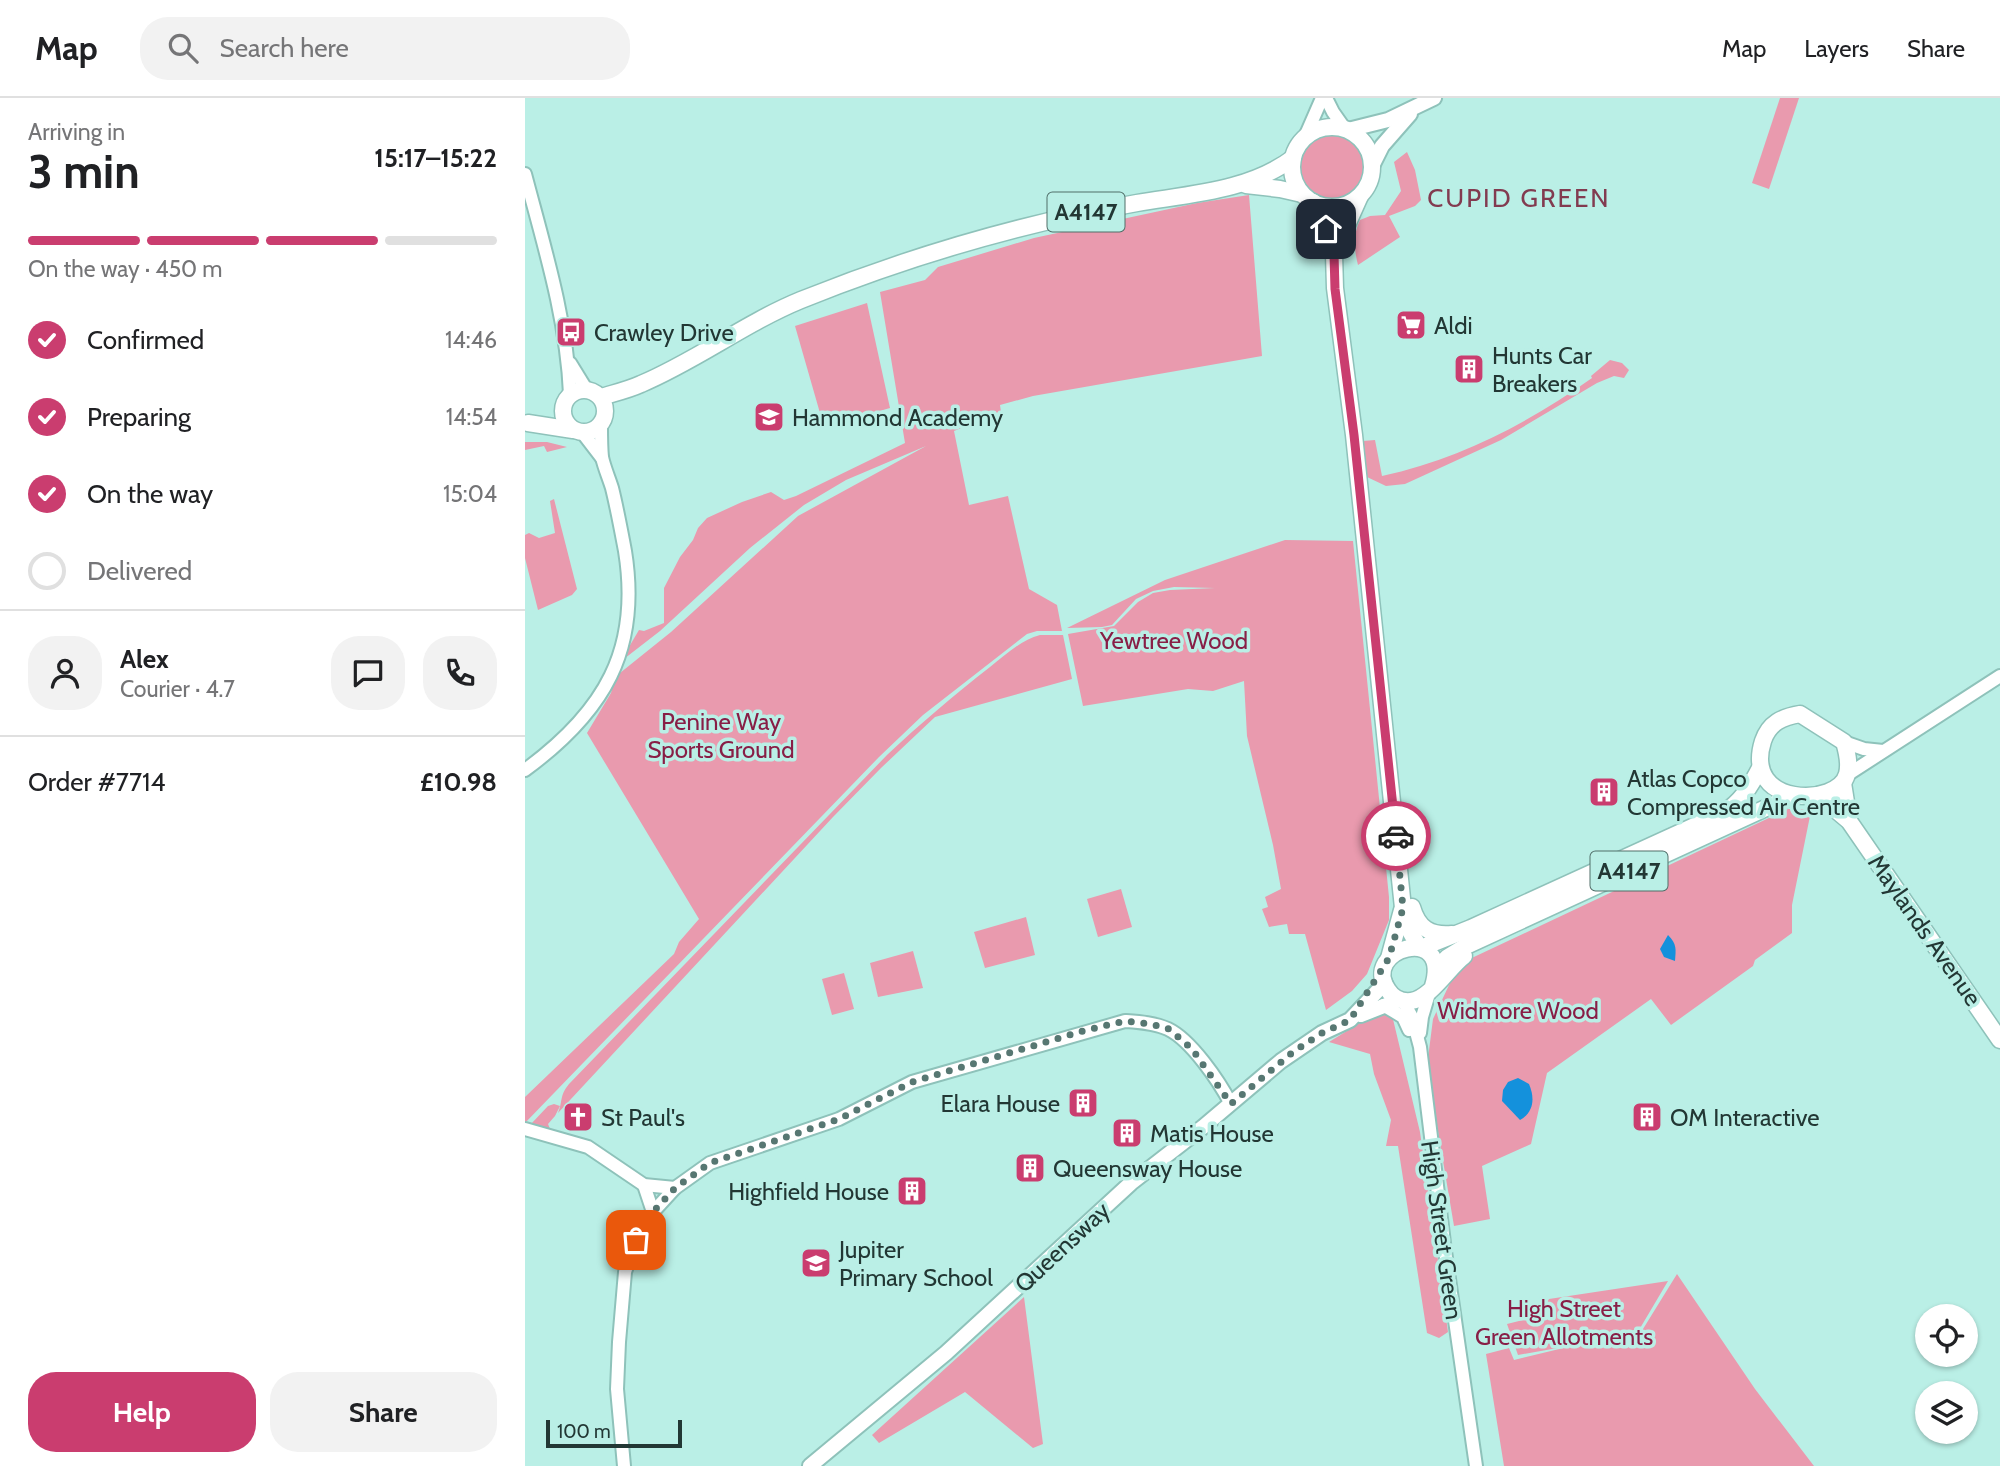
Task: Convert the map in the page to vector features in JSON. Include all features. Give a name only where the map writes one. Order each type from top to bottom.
[{"type":"main road","points":[[1347,130],[1367,148],[1372,166],[1371,177],[1360,196],[1349,203],[1325,206],[1308,198],[1294,181],[1293,158],[1299,143],[1305,137],[1324,127],[1347,130],[1388,120],[1434,98]]},
{"type":"main road","points":[[1372,166],[1382,146],[1413,110]]},
{"type":"main road","name":"A4147","points":[[601,397],[641,384],[799,301],[933,254],[1091,211],[1243,184],[1276,170],[1293,158]]},
{"type":"main road","name":"A4147","points":[[1243,184],[1280,189],[1308,198],[1326,229],[1334,254],[1335,289],[1354,435],[1403,908]]},
{"type":"main road","name":"A4147","points":[[1334,254],[1360,196]]},
{"type":"main road","name":"A4147","points":[[603,420],[641,384]]},
{"type":"main road","points":[[573,397],[566,422],[578,431]]},
{"type":"main road","points":[[573,397],[601,397],[604,403],[603,420],[592,431],[527,424],[573,397]]},
{"type":"main road","points":[[1800,715],[1844,742],[1849,758],[1845,779],[1832,791],[1818,795],[1792,796],[1772,787],[1760,768],[1761,748],[1767,729],[1775,722],[1790,716],[1800,715]]},
{"type":"main road","name":"A4147","points":[[1420,948],[1471,928],[1723,813],[1748,791],[1760,768]]},
{"type":"main road","name":"Maylands Avenue","points":[[1845,779],[1849,821]]},
{"type":"main road","name":"Maylands Avenue","points":[[1818,795],[1849,821],[2000,1040]]},
{"type":"main road","name":"A4147","points":[[1436,969],[1456,951],[1792,796]]},
{"type":"main road","name":"A4147","points":[[1397,843],[1415,917],[1420,926],[1430,932],[1445,935],[1471,928]]},
{"type":"main road","points":[[1403,908],[1383,975],[1395,1002],[1418,1000],[1465,956],[1539,913]]},
{"type":"main road","points":[[1403,908],[1410,930],[1420,948],[1430,955],[1436,969],[1432,988]]},
{"type":"main road","points":[[1387,960],[1402,949],[1420,948]]},
{"type":"main road","name":"Queensway","points":[[1350,1020],[1387,960]]},
{"type":"main road","name":"Queensway","points":[[810,1466],[946,1353],[1131,1183],[1253,1086],[1322,1043],[1350,1020],[1385,983]]},
{"type":"main road","name":"Queensway","points":[[1350,1020],[1395,1002]]},
{"type":"street","points":[[1324,98],[1347,130]]},
{"type":"street","points":[[1305,137],[1324,98]]},
{"type":"street","points":[[525,174],[569,359],[573,397]]},
{"type":"street","points":[[525,769],[564,740],[590,711],[613,670],[623,645],[630,590],[612,490],[602,458],[603,420]]},
{"type":"street","points":[[578,431],[602,458]]},
{"type":"street","points":[[1845,779],[1883,751],[2000,676]]},
{"type":"street","points":[[1844,742],[1864,749],[1883,751]]},
{"type":"street","name":"High Street Green","points":[[1420,1047],[1422,1017],[1432,988]]},
{"type":"street","name":"High Street Green","points":[[1395,1002],[1412,1017],[1420,1047],[1445,1251],[1476,1466]]},
{"type":"street","name":"High Street Green","points":[[1395,1002],[1407,1024],[1423,1077]]},
{"type":"street","points":[[624,1466],[617,1389],[625,1272],[636,1240],[653,1212],[675,1188],[710,1163],[839,1119],[912,1082],[1125,1021],[1169,1029],[1192,1049],[1231,1104]]},
{"type":"street","points":[[525,1129],[588,1147],[644,1185],[675,1188]]},
{"type":"street","points":[[644,1185],[653,1212]]},
{"type":"green space","points":[[1780,98],[1799,98],[1769,189],[1752,183]]},
{"type":"green space","points":[[1331,132],[1344,135],[1355,142],[1362,153],[1365,166],[1362,179],[1355,190],[1344,197],[1331,200],[1318,197],[1307,190],[1300,179],[1297,166],[1300,153],[1307,142],[1318,135]]},
{"type":"green space","points":[[1407,152],[1415,170],[1421,200],[1415,206],[1389,216],[1400,237],[1358,265],[1355,242],[1360,220],[1385,215],[1401,191],[1394,162]]},
{"type":"green space","name":"Penine Way Sports Ground","points":[[1249,195],[1262,356],[1033,396],[1000,405],[1001,412],[954,431],[969,505],[1008,496],[1029,589],[1057,605],[1062,631],[1037,631],[1027,634],[923,715],[879,757],[525,1123],[525,1097],[674,954],[679,942],[699,919],[587,733],[611,693],[615,677],[671,632],[798,516],[926,446],[846,480],[804,505],[750,548],[660,631],[620,662],[639,630],[644,631],[664,623],[664,588],[680,557],[707,518],[771,492],[784,500],[796,496],[905,443],[880,292],[925,280],[938,267],[1034,238],[1197,203]]},
{"type":"green space","points":[[867,303],[890,408],[824,427],[795,326]]},
{"type":"green space","points":[[1610,360],[1622,363],[1629,370],[1624,378],[1614,376],[1597,383],[1501,440],[1405,484],[1386,486],[1367,477],[1363,441],[1375,440],[1382,476],[1439,460],[1492,438],[1543,410],[1592,378],[1591,376]]},
{"type":"green space","points":[[525,442],[547,442],[567,447],[547,452],[544,446],[525,450]]},
{"type":"green space","points":[[554,499],[577,589],[572,595],[538,610],[525,558],[525,535],[529,533],[539,538],[555,533],[550,501]]},
{"type":"green space","name":"Yewtree Wood","points":[[1285,540],[1353,541],[1389,897],[1389,920],[1367,974],[1352,991],[1326,1010],[1305,934],[1289,934],[1287,924],[1269,927],[1262,909],[1268,907],[1265,897],[1281,889],[1247,736],[1244,681],[1213,691],[1188,689],[1083,706],[1068,634],[1114,626],[1138,602],[1153,593],[1215,588],[1174,587],[1153,591],[1136,599],[1112,625],[1067,628],[1165,580]]},
{"type":"green space","points":[[1040,635],[1063,635],[1072,679],[935,717],[833,817],[558,1113],[569,1084],[887,755],[1007,653],[1026,640]]},
{"type":"green space","name":"Widmore Wood","points":[[1788,809],[1806,809],[1810,816],[1792,905],[1792,933],[1755,960],[1753,966],[1671,1025],[1651,999],[1547,1073],[1531,1144],[1482,1166],[1490,1219],[1454,1226],[1427,1066],[1433,1019],[1459,964]]},
{"type":"green space","points":[[1121,889],[1132,927],[1098,937],[1087,899]]},
{"type":"green space","points":[[1026,917],[1035,955],[985,968],[974,932]]},
{"type":"green space","points":[[913,951],[923,988],[878,997],[870,963]]},
{"type":"green space","points":[[844,973],[854,1009],[832,1015],[822,979]]},
{"type":"green space","points":[[1376,1013],[1392,1015],[1420,1132],[1448,1332],[1439,1338],[1427,1333],[1398,1146],[1386,1146],[1391,1120],[1374,1074],[1370,1054],[1329,1042]]},
{"type":"green space","points":[[548,1106],[560,1106],[548,1124],[550,1129],[531,1124]]},
{"type":"green space","name":"High Street Green Allotments","points":[[1677,1274],[1755,1389],[1814,1466],[1504,1466],[1486,1354],[1509,1348],[1514,1360],[1580,1344],[1518,1355],[1507,1324],[1539,1316],[1549,1299],[1668,1281],[1639,1330],[1643,1329]]},
{"type":"green space","points":[[1024,1297],[1043,1444],[1033,1448],[965,1392],[879,1443],[872,1435]]},
{"type":"water","points":[[1668,935],[1675,947],[1675,961],[1664,957],[1660,949]]},
{"type":"water","points":[[1518,1078],[1529,1084],[1532,1094],[1531,1109],[1520,1120],[1502,1101],[1503,1090],[1508,1082]]},
{"type":"way so far","points":[[636,1240],[653,1212],[675,1188],[710,1163],[839,1119],[912,1082],[1125,1021],[1169,1029],[1192,1049],[1231,1104],[1293,1052],[1322,1033],[1350,1020],[1389,958],[1403,908],[1396,836]]},
{"type":"place","name":"Aldi","points":[[1411,325]]},
{"type":"place","name":"Crawley Drive","points":[[571,332]]},
{"type":"place","name":"Hunts Car Breakers","points":[[1469,369]]},
{"type":"place","name":"Hammond Academy","points":[[769,417]]},
{"type":"place","name":"Atlas Copco Compressed Air Centre","points":[[1604,792]]},
{"type":"place","name":"Elara House","points":[[1083,1103]]},
{"type":"place","name":"St Paul's","points":[[578,1117]]},
{"type":"place","name":"OM Interactive","points":[[1647,1117]]},
{"type":"place","name":"Matis House","points":[[1127,1133]]},
{"type":"place","name":"Queensway House","points":[[1030,1168]]},
{"type":"place","name":"Highfield House","points":[[912,1191]]},
{"type":"place","name":"Jupiter Primary School","points":[[816,1263]]},
{"type":"district","name":"CUPID GREEN","points":[[1519,198]]},
{"type":"route","points":[[1326,229],[1334,254],[1335,289],[1354,435],[1396,836]]}]
